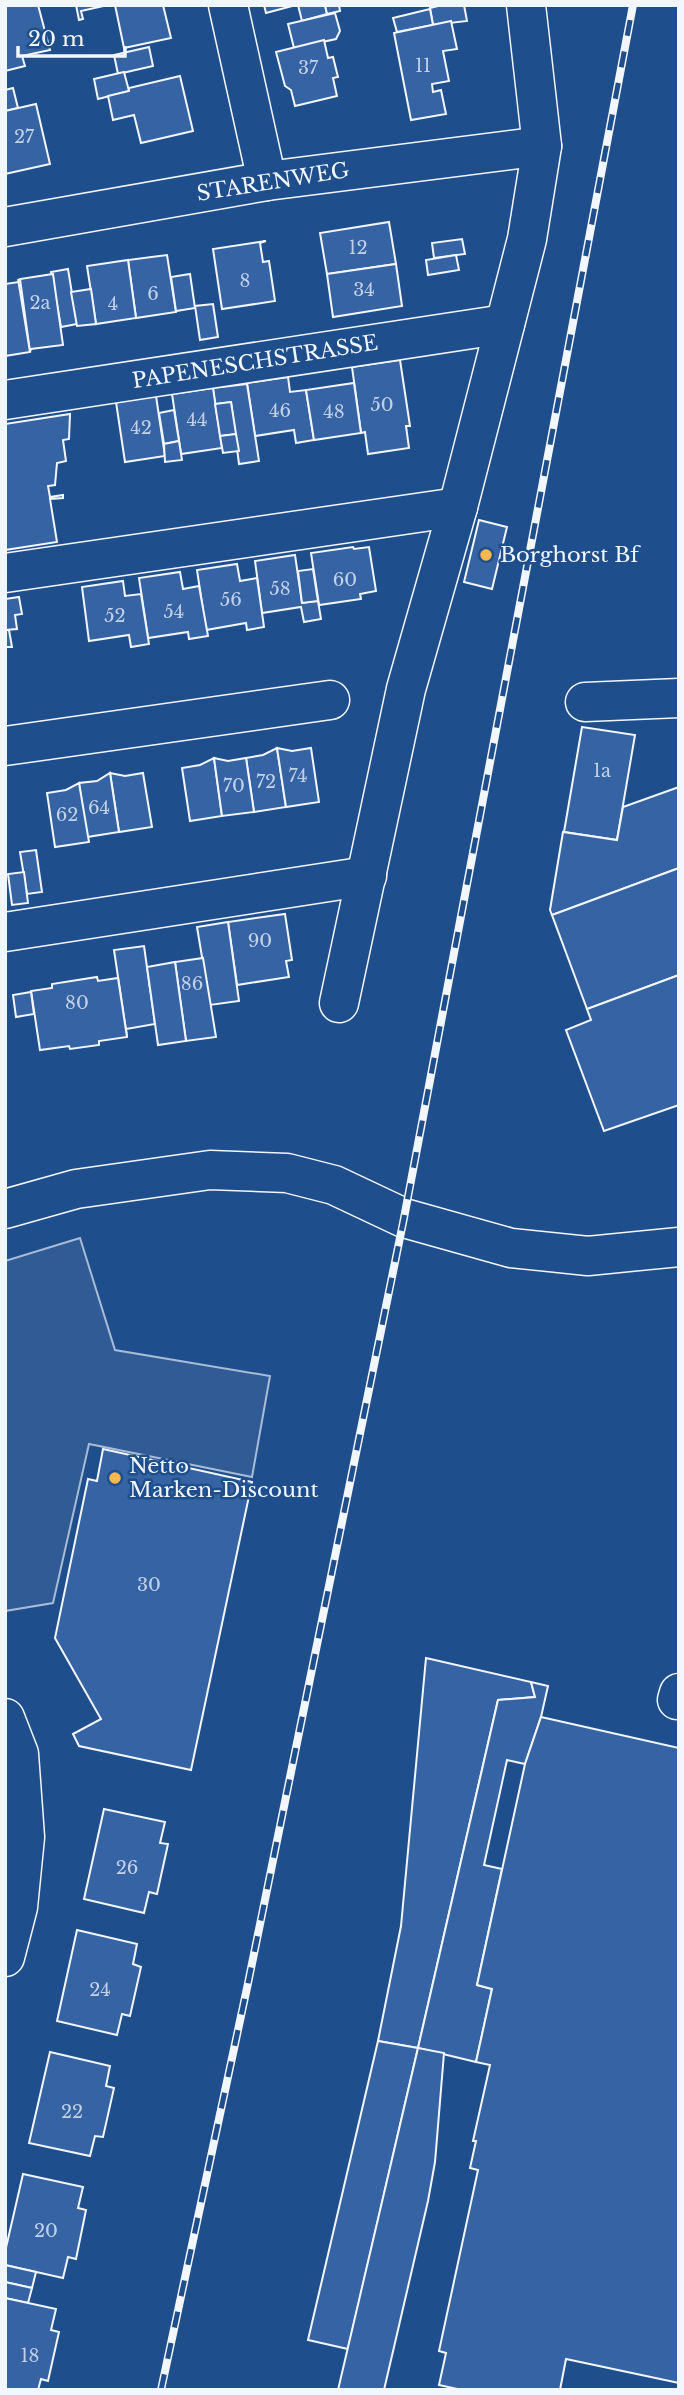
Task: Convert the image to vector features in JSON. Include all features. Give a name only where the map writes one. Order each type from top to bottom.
[{"type":"street","points":[[228,5],[267,181]]},
{"type":"street","points":[[339,1003],[406,689],[458,507],[527,239],[542,146],[526,5]]},
{"type":"street","name":"STARENWEG","points":[[5,227],[267,181],[542,146]]},
{"type":"street","name":"PAPENESCHSTRASSE","points":[[5,400],[505,324]]},
{"type":"street","points":[[5,573],[458,507]]},
{"type":"street","points":[[585,702],[679,698]]},
{"type":"street","points":[[5,746],[330,700]]},
{"type":"street","points":[[5,932],[367,876]]},
{"type":"street","points":[[5,1209],[76,1189],[209,1170],[286,1173],[334,1185],[404,1218],[511,1248],[588,1256],[679,1247]]},
{"type":"street","points":[[5,1718],[19,1754],[25,1837],[11,1906],[5,1956]]},
{"type":"shaded area","points":[[80,1238],[115,1350],[270,1376],[252,1477],[89,1444],[53,1603],[5,1611],[5,1261]]},
{"type":"building","points":[[5,5],[38,5],[50,50],[22,56],[25,66],[5,71]]},
{"type":"building","points":[[76,5],[108,5],[81,11],[83,19],[79,20]]},
{"type":"building","points":[[115,5],[163,5],[171,38],[124,48]]},
{"type":"building","points":[[264,5],[296,5],[266,13]]},
{"type":"building","points":[[298,5],[325,5],[327,14],[302,21]]},
{"type":"building","points":[[325,5],[339,5],[340,11],[327,14]]},
{"type":"building","points":[[464,5],[467,21],[433,25],[430,8]]},
{"type":"building","points":[[430,9],[433,25],[397,32],[393,18]]},
{"type":"building","points":[[335,13],[340,31],[336,39],[294,48],[288,24]]},
{"type":"building","points":[[451,21],[457,49],[443,51],[449,81],[432,84],[433,92],[441,90],[446,114],[411,120],[394,33]]},
{"type":"building","points":[[324,40],[328,58],[333,57],[338,77],[333,78],[337,96],[295,106],[291,90],[285,86],[276,52]]},
{"type":"building","points":[[149,47],[153,66],[118,74],[114,55]]},
{"type":"building","points":[[124,72],[129,91],[98,99],[94,79]]},
{"type":"building","points":[[180,76],[193,131],[141,143],[134,115],[113,120],[108,96]]},
{"type":"building","points":[[13,88],[18,108],[5,111],[5,90]]},
{"type":"building","points":[[36,104],[50,164],[5,174],[5,111]]},
{"type":"building","points":[[389,222],[396,264],[327,274],[320,233]]},
{"type":"building","points":[[462,239],[465,254],[434,258],[432,243]]},
{"type":"building","points":[[266,241],[260,243],[263,262],[269,261],[275,301],[222,309],[213,249]]},
{"type":"building","points":[[167,255],[176,312],[136,318],[128,260]]},
{"type":"building","points":[[456,255],[459,270],[428,275],[426,260]]},
{"type":"building","points":[[128,260],[136,318],[96,324],[87,266]]},
{"type":"building","points":[[396,264],[402,306],[333,317],[327,274]]},
{"type":"building","points":[[68,269],[77,324],[61,327],[51,272]]},
{"type":"building","points":[[53,274],[63,345],[31,349],[30,352],[20,279]]},
{"type":"building","points":[[190,274],[195,308],[176,311],[171,277]]},
{"type":"building","points":[[19,282],[30,352],[5,356],[5,284]]},
{"type":"building","points":[[91,289],[96,324],[77,326],[71,292]]},
{"type":"building","points":[[213,304],[218,337],[200,340],[195,306]]},
{"type":"building","points":[[400,360],[410,426],[406,426],[409,448],[368,454],[365,432],[361,433],[352,367]]},
{"type":"building","points":[[288,377],[290,392],[306,390],[314,440],[296,443],[294,430],[255,436],[247,383]]},
{"type":"building","points":[[354,383],[361,433],[314,440],[306,390]]},
{"type":"building","points":[[247,384],[259,461],[239,464],[231,402],[215,404],[213,388]]},
{"type":"building","points":[[213,388],[222,448],[181,454],[172,394]]},
{"type":"building","points":[[156,396],[165,456],[125,462],[116,402]]},
{"type":"building","points":[[231,402],[236,434],[220,436],[215,404]]},
{"type":"building","points":[[174,410],[179,441],[164,444],[159,413]]},
{"type":"building","points":[[70,414],[69,439],[63,440],[66,461],[57,463],[55,485],[48,486],[50,497],[63,495],[63,498],[50,499],[57,542],[5,550],[5,424]]},
{"type":"building","points":[[236,434],[239,451],[223,453],[220,436]]},
{"type":"building","points":[[179,441],[182,460],[165,462],[164,444]]},
{"type":"building","name":"Borghorst Bf","points":[[479,520],[507,527],[492,589],[464,582]]},
{"type":"building","points":[[369,547],[376,591],[360,594],[361,599],[319,605],[311,553]]},
{"type":"building","points":[[295,555],[302,603],[318,601],[321,619],[304,622],[301,607],[262,613],[255,561]]},
{"type":"building","points":[[237,564],[240,581],[257,578],[264,627],[247,630],[246,623],[206,630],[197,570]]},
{"type":"building","points":[[313,569],[318,601],[302,603],[298,571]]},
{"type":"building","points":[[180,572],[183,589],[199,586],[208,636],[189,639],[188,632],[148,638],[139,578]]},
{"type":"building","points":[[123,581],[125,596],[141,594],[149,644],[131,647],[129,635],[89,641],[82,587]]},
{"type":"building","points":[[19,597],[22,614],[15,615],[17,629],[5,630],[5,599]]},
{"type":"building","points":[[5,630],[9,630],[12,647],[5,647]]},
{"type":"building","points":[[582,727],[635,735],[617,840],[564,832]]},
{"type":"building","points":[[277,748],[286,807],[254,812],[246,758],[263,755]]},
{"type":"building","points":[[277,748],[292,751],[311,748],[319,802],[286,807]]},
{"type":"building","points":[[214,758],[222,816],[190,821],[182,768],[200,765]]},
{"type":"building","points":[[214,758],[228,761],[246,758],[254,812],[222,816]]},
{"type":"building","points":[[110,773],[125,776],[143,773],[152,827],[119,832]]},
{"type":"building","points":[[110,773],[119,832],[87,837],[79,783],[97,781]]},
{"type":"building","points":[[79,783],[89,842],[55,847],[47,793],[66,790]]},
{"type":"building","points":[[679,787],[679,868],[552,915],[550,910],[563,832],[617,840],[623,807]]},
{"type":"building","points":[[36,850],[42,892],[27,894],[20,852]]},
{"type":"building","points":[[679,868],[679,975],[587,1009],[552,915]]},
{"type":"building","points":[[24,872],[28,903],[12,905],[8,874]]},
{"type":"building","points":[[285,914],[292,960],[286,961],[289,977],[237,985],[228,922]]},
{"type":"building","points":[[228,922],[239,1001],[210,1005],[197,927]]},
{"type":"building","points":[[144,946],[155,1024],[126,1029],[127,1037],[114,950]]},
{"type":"building","points":[[203,958],[216,1037],[186,1041],[175,962]]},
{"type":"building","points":[[175,962],[186,1041],[158,1045],[147,967]]},
{"type":"building","points":[[679,975],[679,1105],[604,1131],[566,1030],[591,1020],[587,1009]]},
{"type":"building","points":[[97,977],[98,981],[118,978],[127,1037],[99,1041],[99,1045],[40,1050],[31,991],[52,988],[52,984]]},
{"type":"building","points":[[31,992],[34,1014],[16,1017],[13,995]]},
{"type":"building","points":[[103,1449],[252,1482],[191,1770],[79,1746],[73,1734],[101,1719],[55,1638],[88,1479],[97,1481]]},
{"type":"building","points":[[426,1658],[531,1682],[535,1697],[498,1700],[418,2048],[378,2041],[401,1926]]},
{"type":"building","points":[[531,1682],[548,1686],[541,1717],[525,1764],[507,1760],[484,1865],[502,1869],[477,1985],[492,1989],[476,2062],[418,2048],[498,1700],[535,1697]]},
{"type":"building","points":[[541,1717],[679,1748],[679,2383],[566,2359],[560,2390],[462,2390],[439,2385],[446,2353],[439,2351],[478,2170],[470,2168],[476,2141],[473,2141],[490,2065],[476,2062],[492,1989],[477,1985],[525,1764]]},
{"type":"building","points":[[104,1809],[165,1822],[160,1843],[168,1844],[157,1894],[149,1892],[144,1913],[84,1899]]},
{"type":"building","points":[[77,1930],[137,1944],[133,1964],[141,1967],[130,2016],[122,2014],[117,2035],[57,2021]]},
{"type":"building","points":[[378,2041],[418,2048],[348,2349],[308,2340]]},
{"type":"building","points":[[418,2048],[444,2053],[435,2162],[384,2390],[338,2390]]},
{"type":"building","points":[[50,2052],[110,2066],[106,2086],[114,2088],[103,2137],[95,2136],[90,2156],[29,2143]]},
{"type":"building","points":[[23,2174],[83,2187],[78,2208],[86,2210],[76,2259],[68,2257],[63,2278],[5,2265],[5,2252]]},
{"type":"building","points":[[5,2265],[36,2272],[32,2288],[5,2282]]},
{"type":"building","points":[[5,2282],[32,2288],[28,2303],[5,2298]]},
{"type":"building","points":[[5,2298],[56,2309],[51,2330],[59,2332],[48,2381],[41,2379],[38,2390],[5,2390]]},
{"type":"railway","points":[[161,2390],[247,1988],[404,1218],[633,5]]},
{"type":"place","name":"Borghorst Bf","points":[[486,555]]},
{"type":"place","name":"Netto Marken-Discount","points":[[115,1478]]}]
